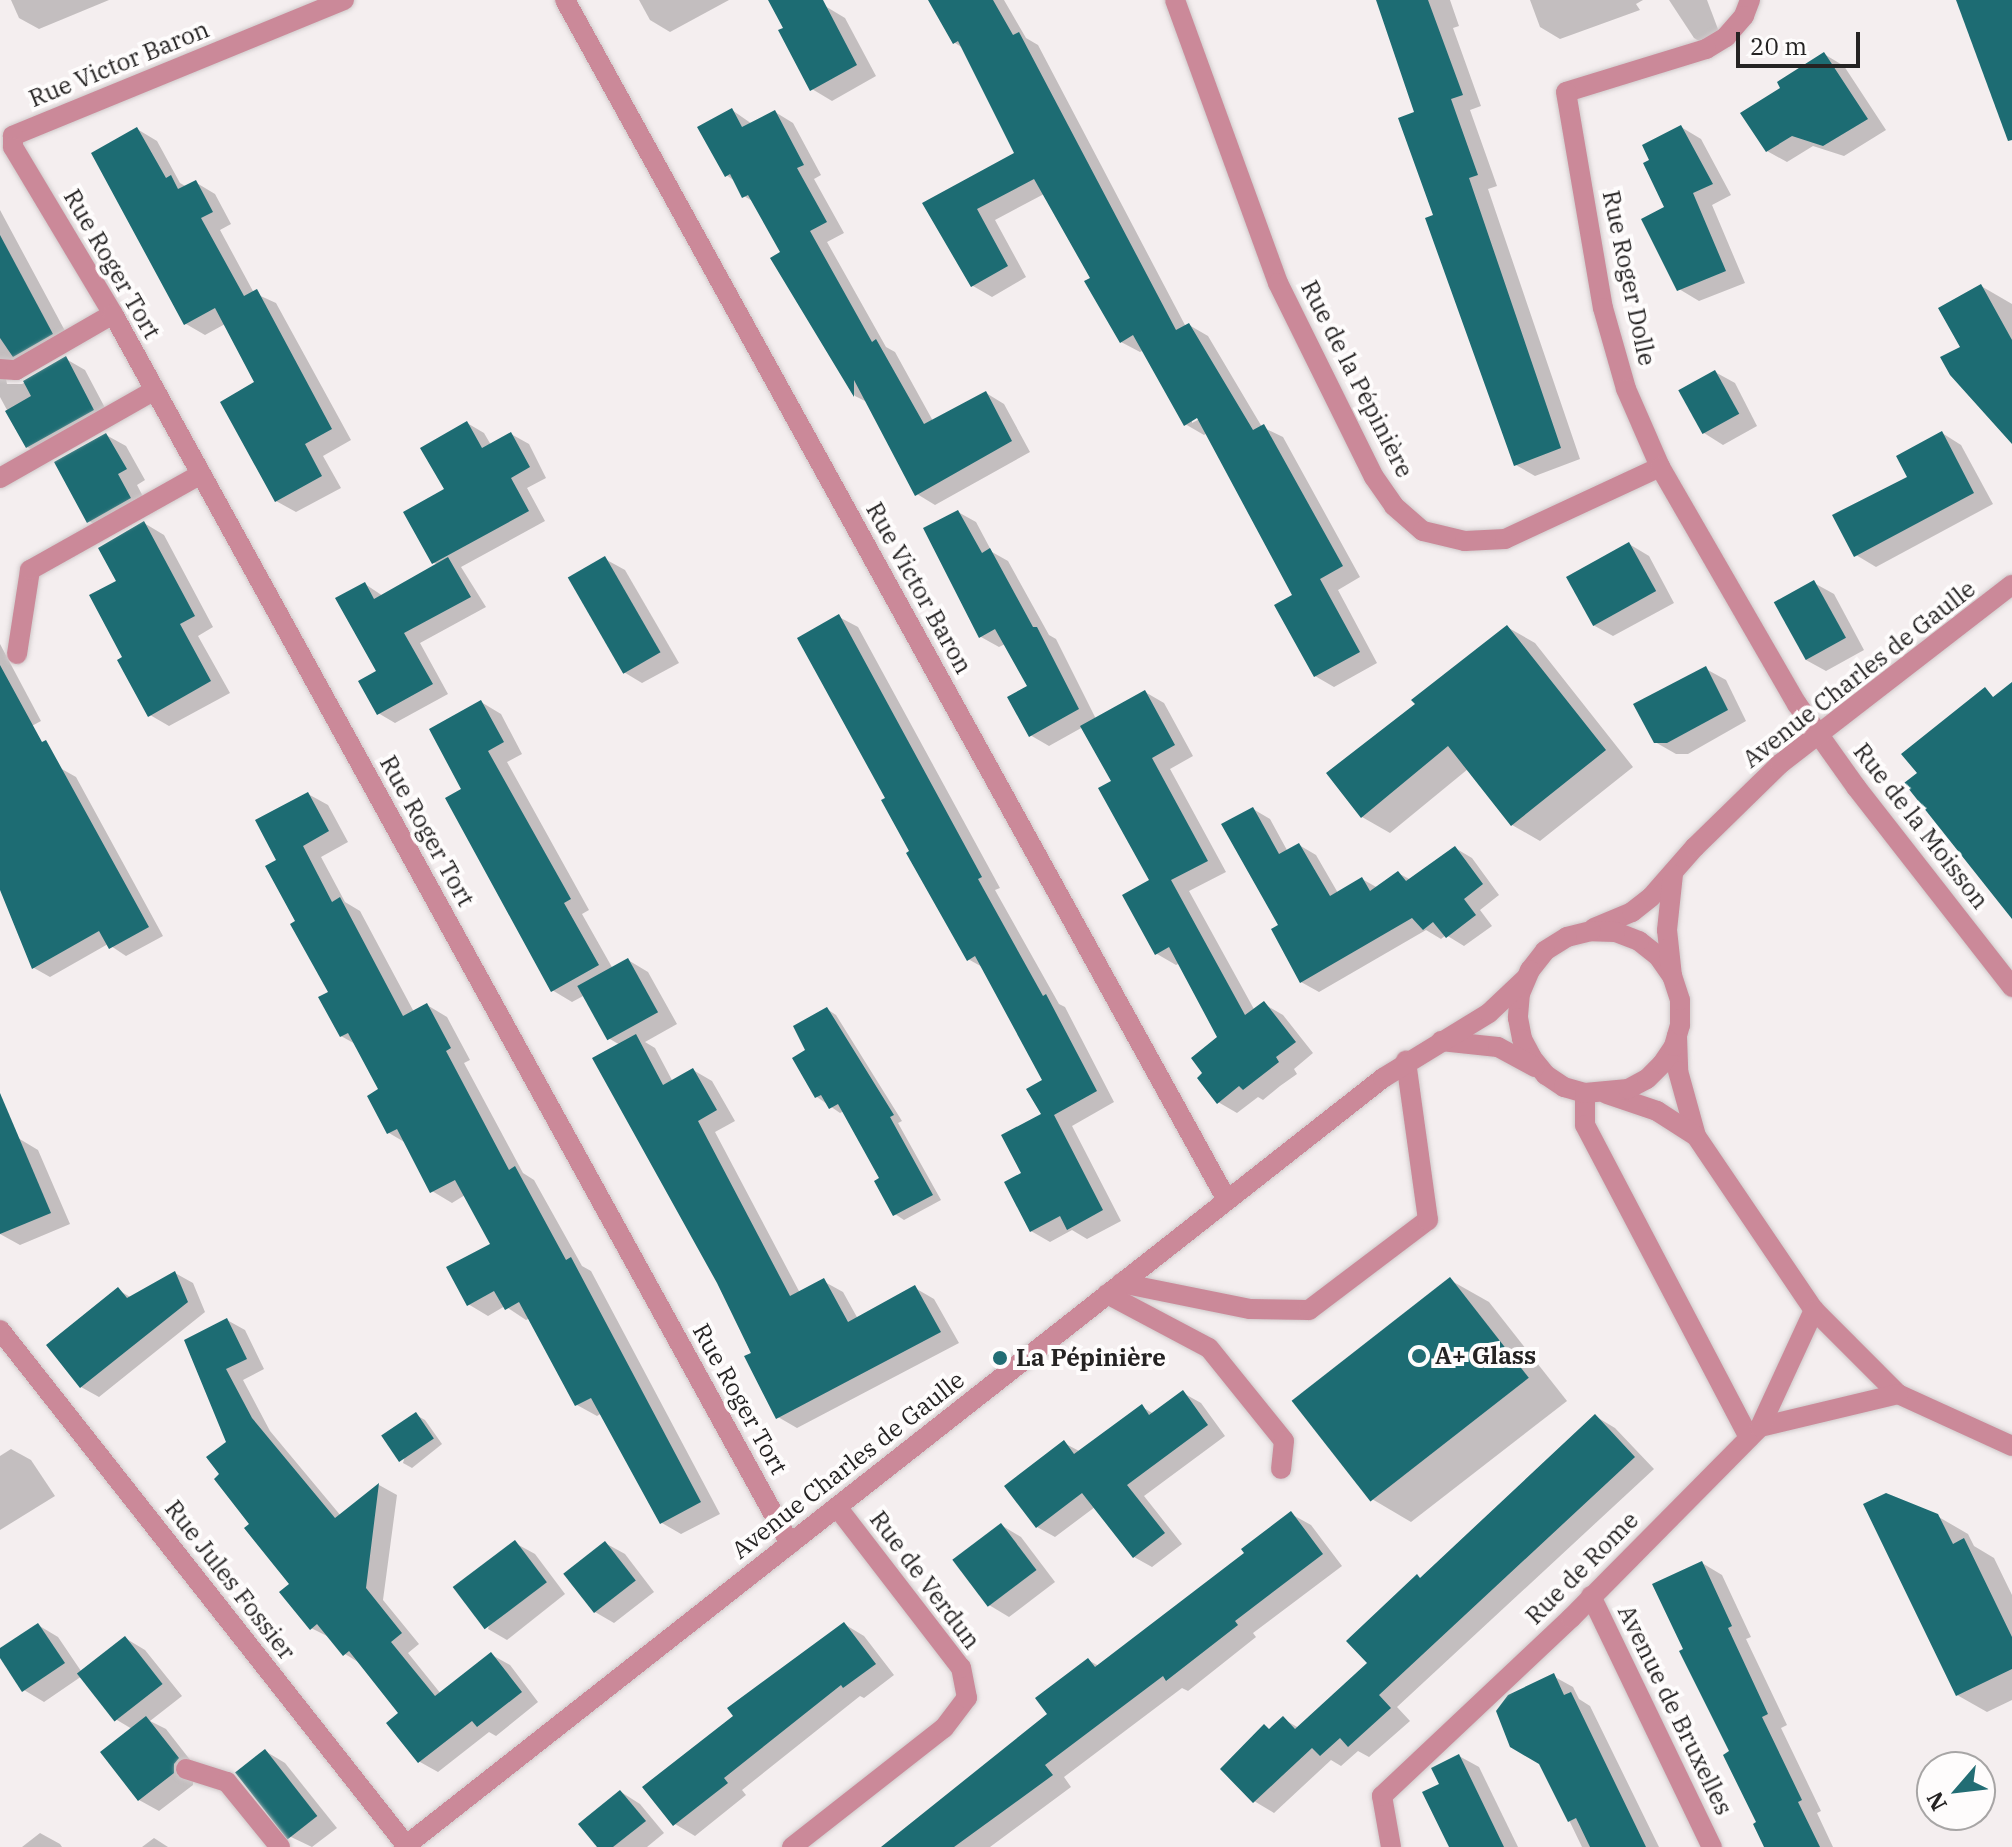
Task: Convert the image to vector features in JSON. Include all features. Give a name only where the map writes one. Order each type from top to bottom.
[{"type":"street","name":"Rue Victor Baron","points":[[13,147],[13,136],[344,0]]},
{"type":"street","name":"Rue Victor Baron","points":[[565,0],[1227,1200]]},
{"type":"street","name":"Rue de la Pépinière","points":[[1175,0],[1278,283],[1374,477],[1394,506],[1423,531],[1465,541],[1505,539],[1660,467]]},
{"type":"street","name":"Rue Roger Dolle","points":[[1750,0],[1744,16],[1726,37],[1706,49],[1566,92],[1603,308],[1626,389],[1660,467],[1818,735]]},
{"type":"street","name":"Rue Roger Tort","points":[[13,147],[113,314],[790,1544]]},
{"type":"street","points":[[0,369],[16,370],[113,314]]},
{"type":"street","points":[[0,478],[155,390]]},
{"type":"street","points":[[17,654],[30,570],[201,474]]},
{"type":"street","name":"Avenue Charles de Gaulle","points":[[1574,936],[1632,912],[1780,764],[2012,585]]},
{"type":"street","name":"Rue de la Moisson","points":[[1818,735],[2012,987]]},
{"type":"street","points":[[1673,874],[1667,930],[1672,976],[1680,1000],[1678,1071],[1696,1136],[1814,1310],[1898,1394],[2012,1446]]},
{"type":"street","points":[[1546,1075],[1522,1039],[1519,1005],[1526,978],[1545,951],[1591,931],[1615,932],[1639,941],[1658,956],[1672,976]]},
{"type":"street","name":"Avenue Charles de Gaulle","points":[[405,1846],[1406,1061],[1489,1013],[1526,978]]},
{"type":"street","points":[[1607,1094],[1628,1089],[1647,1079],[1662,1064],[1677,1036]]},
{"type":"street","points":[[1441,1041],[1498,1047],[1564,1087],[1585,1093],[1607,1094],[1649,1107],[1696,1136]]},
{"type":"street","points":[[1114,1289],[1250,1309],[1309,1310],[1428,1220],[1406,1061]]},
{"type":"street","points":[[1585,1093],[1585,1125],[1754,1433],[1898,1394]]},
{"type":"street","points":[[1114,1289],[1209,1348],[1284,1441],[1281,1469]]},
{"type":"street","name":"Rue de Rome","points":[[1391,1847],[1382,1796],[1591,1596],[1754,1433],[1814,1310]]},
{"type":"street","name":"Rue Jules Fossier","points":[[0,1330],[7,1352],[405,1846]]},
{"type":"street","name":"Rue de Verdun","points":[[792,1847],[944,1728],[967,1698],[961,1668],[837,1507]]},
{"type":"street","name":"Avenue de Bruxelles","points":[[1591,1596],[1712,1847]]},
{"type":"street","points":[[186,1769],[227,1782],[280,1847]]},
{"type":"building","points":[[768,0],[823,0],[857,65],[810,91],[778,30],[783,28]]},
{"type":"building","points":[[928,0],[993,0],[1013,35],[1019,32],[1176,330],[1189,323],[1253,430],[1264,424],[1343,566],[1320,579],[1360,652],[1314,677],[1274,605],[1292,595],[1197,418],[1184,426],[1133,335],[1120,343],[1084,281],[1090,278],[1034,179],[977,209],[1008,266],[971,287],[922,203],[1014,153],[958,41],[953,44]]},
{"type":"building","points":[[1376,0],[1428,0],[1463,95],[1451,99],[1478,175],[1469,178],[1561,448],[1514,466],[1425,218],[1433,215],[1398,118],[1414,112]]},
{"type":"building","points":[[1956,0],[2012,0],[2012,140],[2008,141]]},
{"type":"building","points":[[1824,52],[1868,119],[1823,146],[1792,136],[1766,152],[1740,113],[1780,88],[1777,82]]},
{"type":"building","points":[[732,108],[742,127],[775,110],[804,165],[797,168],[827,222],[810,231],[872,342],[876,339],[924,424],[986,391],[1012,441],[915,496],[854,380],[854,397],[770,258],[780,252],[748,195],[742,198],[730,174],[725,177],[697,127]]},
{"type":"building","points":[[1681,125],[1713,184],[1693,193],[1726,271],[1677,291],[1641,219],[1664,207],[1643,163],[1649,160],[1642,145]]},
{"type":"building","points":[[137,127],[166,178],[171,175],[178,189],[196,180],[213,212],[201,218],[244,296],[257,289],[332,429],[305,444],[322,476],[275,502],[220,402],[254,382],[215,308],[184,325],[91,153]]},
{"type":"building","points":[[0,235],[53,334],[13,357],[0,338]]},
{"type":"building","points":[[1981,284],[2012,340],[2012,444],[1950,375],[1940,357],[1960,347],[1938,308]]},
{"type":"building","points":[[66,356],[94,410],[26,448],[5,411],[31,396],[23,381]]},
{"type":"building","points":[[1715,370],[1739,414],[1703,434],[1678,390]]},
{"type":"building","points":[[467,421],[482,448],[511,432],[530,467],[511,478],[529,511],[432,564],[403,512],[444,489],[420,448]]},
{"type":"building","points":[[1942,431],[1974,493],[1854,557],[1832,515],[1907,477],[1896,456]]},
{"type":"building","points":[[106,433],[127,469],[118,474],[131,498],[87,523],[54,462]]},
{"type":"building","points":[[958,510],[982,553],[990,548],[1033,627],[1037,627],[1079,709],[1029,737],[1007,697],[1027,686],[995,629],[979,638],[923,528]]},
{"type":"building","points":[[144,521],[195,616],[180,624],[211,681],[148,717],[117,660],[122,657],[89,595],[116,581],[98,548]]},
{"type":"building","points":[[1629,542],[1656,591],[1593,626],[1566,577]]},
{"type":"building","points":[[605,556],[660,652],[623,674],[568,578]]},
{"type":"building","points":[[448,557],[471,597],[404,633],[433,684],[377,715],[358,681],[376,671],[335,598],[365,582],[374,599]]},
{"type":"building","points":[[1814,580],[1846,638],[1806,660],[1774,602]]},
{"type":"building","points":[[839,614],[982,877],[978,879],[1043,996],[1046,994],[1097,1091],[1054,1115],[1103,1210],[1067,1230],[1060,1216],[1030,1232],[1004,1182],[1021,1173],[1001,1135],[1041,1114],[1026,1089],[1042,1080],[975,956],[967,961],[906,853],[909,851],[881,800],[885,798],[797,638]]},
{"type":"building","points":[[1507,625],[1606,750],[1511,826],[1448,746],[1361,818],[1326,773],[1415,704],[1411,700]]},
{"type":"building","points":[[0,665],[42,742],[46,740],[149,927],[109,949],[99,931],[32,969],[0,890]]},
{"type":"building","points":[[1706,666],[1728,710],[1667,743],[1654,743],[1633,704]]},
{"type":"building","points":[[2012,682],[2012,919],[1904,783],[1917,773],[1901,754],[1985,687],[1993,697]]},
{"type":"building","points":[[1145,690],[1175,745],[1152,758],[1208,861],[1171,880],[1245,1015],[1264,1001],[1296,1042],[1276,1057],[1279,1062],[1243,1090],[1239,1086],[1217,1104],[1197,1078],[1202,1073],[1191,1058],[1217,1037],[1169,947],[1155,955],[1122,895],[1149,880],[1098,788],[1111,781],[1080,726]]},
{"type":"building","points":[[481,700],[504,742],[488,751],[571,899],[564,903],[599,965],[551,992],[445,798],[461,789],[429,729]]},
{"type":"building","points":[[308,792],[329,831],[303,846],[332,902],[340,897],[403,1016],[427,1003],[451,1048],[446,1051],[509,1170],[515,1166],[566,1260],[571,1257],[701,1502],[660,1524],[591,1398],[575,1406],[519,1302],[505,1310],[494,1291],[467,1306],[446,1267],[490,1244],[455,1180],[430,1193],[397,1129],[387,1134],[367,1096],[378,1089],[348,1033],[340,1037],[318,997],[328,992],[290,924],[295,921],[265,866],[276,860],[255,820]]},
{"type":"building","points":[[1253,807],[1279,854],[1299,843],[1330,896],[1362,877],[1370,891],[1398,871],[1406,881],[1455,846],[1483,884],[1464,899],[1476,915],[1446,938],[1433,922],[1423,930],[1412,918],[1300,983],[1271,929],[1278,925],[1221,824]]},
{"type":"building","points":[[628,958],[658,1012],[607,1040],[577,986]]},
{"type":"building","points":[[827,1007],[894,1115],[890,1117],[933,1195],[893,1216],[874,1181],[879,1178],[838,1104],[829,1109],[821,1095],[815,1098],[792,1058],[805,1050],[793,1026]]},
{"type":"building","points":[[636,1034],[663,1085],[693,1068],[717,1110],[698,1121],[790,1296],[824,1278],[848,1322],[915,1285],[941,1332],[776,1419],[744,1356],[751,1353],[717,1283],[592,1058]]},
{"type":"building","points":[[0,1093],[51,1213],[0,1234]]},
{"type":"building","points":[[175,1271],[188,1302],[80,1388],[46,1345],[118,1287],[127,1298]]},
{"type":"building","points":[[1450,1277],[1529,1378],[1370,1502],[1292,1401]]},
{"type":"building","points":[[227,1318],[247,1359],[226,1369],[252,1418],[335,1518],[379,1483],[366,1588],[402,1633],[391,1642],[435,1696],[491,1652],[522,1692],[477,1727],[472,1721],[418,1763],[386,1723],[398,1713],[349,1651],[343,1656],[317,1624],[310,1630],[279,1592],[289,1584],[244,1528],[249,1524],[214,1479],[219,1474],[206,1457],[226,1442],[184,1340]]},
{"type":"building","points":[[1183,1390],[1208,1425],[1127,1485],[1165,1533],[1133,1558],[1082,1493],[1036,1528],[1004,1486],[1064,1440],[1074,1454],[1142,1404],[1149,1415]]},
{"type":"building","points":[[416,1412],[434,1439],[399,1462],[381,1435]]},
{"type":"building","points":[[1595,1414],[1635,1457],[1379,1695],[1391,1708],[1348,1747],[1340,1738],[1320,1756],[1312,1748],[1253,1803],[1220,1769],[1264,1724],[1269,1729],[1283,1716],[1295,1729],[1367,1663],[1346,1641],[1417,1574],[1420,1578]]},
{"type":"building","points":[[1886,1493],[1938,1514],[1953,1544],[1964,1538],[2012,1637],[2012,1669],[1956,1696],[1863,1504]]},
{"type":"building","points":[[1291,1511],[1323,1554],[1235,1621],[1238,1625],[1166,1681],[1163,1676],[1045,1765],[1053,1775],[954,1847],[881,1847],[1047,1714],[1035,1698],[1088,1658],[1095,1667],[1244,1553],[1241,1549]]},
{"type":"building","points":[[1001,1523],[1037,1570],[988,1607],[952,1560]]},
{"type":"building","points":[[515,1540],[547,1582],[485,1629],[453,1587]]},
{"type":"building","points":[[605,1541],[636,1580],[594,1613],[563,1574]]},
{"type":"building","points":[[1702,1561],[1732,1626],[1728,1628],[1768,1714],[1762,1717],[1802,1800],[1798,1802],[1820,1847],[1764,1847],[1753,1824],[1756,1822],[1723,1755],[1729,1751],[1679,1651],[1683,1649],[1652,1584]]},
{"type":"building","points":[[844,1622],[876,1664],[843,1688],[841,1685],[724,1778],[728,1783],[673,1826],[642,1787],[733,1716],[727,1708]]},
{"type":"building","points":[[38,1623],[65,1663],[22,1692],[0,1658],[0,1648]]},
{"type":"building","points":[[125,1636],[163,1684],[114,1722],[77,1674]]},
{"type":"building","points":[[1554,1673],[1564,1695],[1571,1692],[1646,1847],[1590,1847],[1576,1818],[1568,1822],[1539,1764],[1510,1747],[1496,1711],[1508,1695]]},
{"type":"building","points":[[146,1716],[179,1758],[174,1764],[174,1773],[138,1801],[100,1752]]},
{"type":"building","points":[[265,1749],[317,1816],[287,1839],[235,1772]]},
{"type":"building","points":[[1459,1754],[1504,1847],[1449,1847],[1422,1792],[1439,1784],[1431,1768]]},
{"type":"building","points":[[620,1790],[646,1821],[613,1847],[597,1847],[578,1824]]},
{"type":"place","name":"A+ Glass","points":[[1419,1356]]},
{"type":"place","name":"La Pépinière","points":[[1000,1358]]}]
